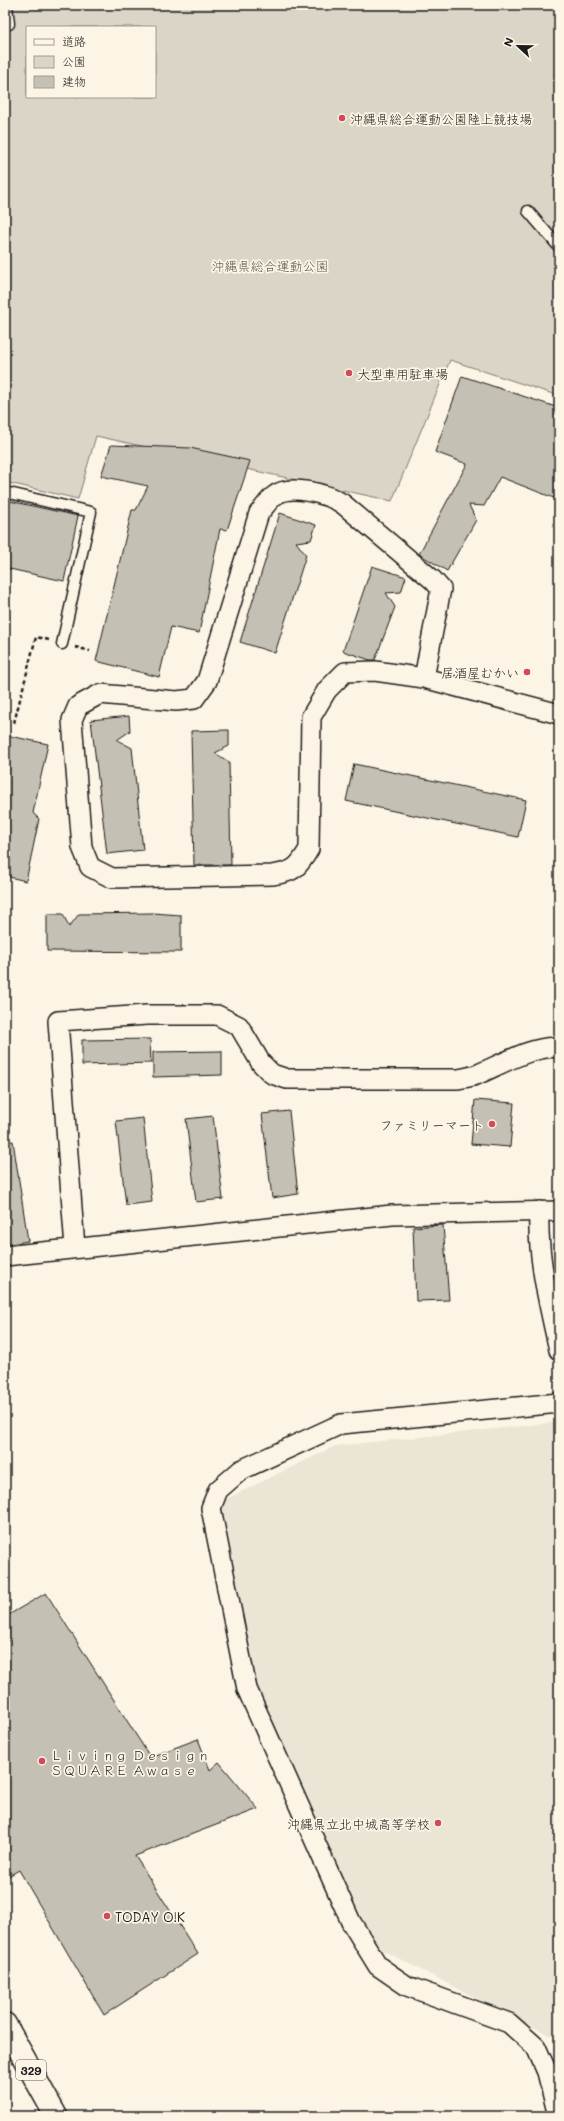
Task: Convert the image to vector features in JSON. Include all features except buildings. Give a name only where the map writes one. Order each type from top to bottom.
[{"type":"highway","name":"329","points":[[5,2024],[56,2116]]},
{"type":"street","points":[[424,678],[441,589],[433,580],[349,509],[330,496],[295,490],[275,495],[259,513],[207,680],[194,699],[176,700],[100,694],[78,706],[72,720],[82,847],[90,867],[112,878],[272,875],[289,873],[302,861],[309,849],[311,717],[327,690],[345,672],[375,671],[424,678],[559,714]]},
{"type":"street","points":[[75,1248],[58,1021],[146,1015],[217,1015],[239,1026],[261,1063],[272,1074],[287,1079],[458,1079],[475,1076],[513,1058],[530,1053],[559,1048]]},
{"type":"street","points":[[540,1211],[538,1228],[547,1296],[559,1350]]},
{"type":"street","points":[[5,1256],[392,1215],[559,1211]]},
{"type":"street","points":[[558,2116],[547,2072],[536,2047],[508,2023],[407,1986],[378,1966],[351,1922],[247,1689],[211,1508],[218,1490],[241,1470],[341,1424],[559,1403]]},
{"type":"lane","points":[[7,5],[9,24]]},
{"type":"lane","points":[[528,211],[559,247]]},
{"type":"lane","points":[[5,492],[92,512],[62,644]]},
{"type":"path","points":[[14,723],[36,637],[90,651]]},
{"type":"shaded area","name":"沖縄県立北中城高等学校","points":[[559,1422],[559,2040],[376,1947],[260,1700],[216,1504],[335,1446]]},
{"type":"green space","name":"沖縄県総合運動公園","points":[[5,5],[559,5],[559,396],[450,360],[392,501],[96,436],[78,499],[5,482]]},
{"type":"place","name":"沖縄県総合運動公園陸上競技場","points":[[342,118]]},
{"type":"place","name":"大型車用駐車場","points":[[349,373]]},
{"type":"place","name":"居酒屋むかい","points":[[527,672]]},
{"type":"place","name":"ファミリーマート","points":[[492,1124]]},
{"type":"place","name":"Ｌｉｖｉｎｇ Ｄｅｓｉｇｎ ＳＱＵＡＲＥ Ａｗａｓｅ","points":[[42,1761]]},
{"type":"place","name":"沖縄県立北中城高等学校","points":[[438,1823]]},
{"type":"place","name":"TODAY O!K","points":[[107,1916]]}]
